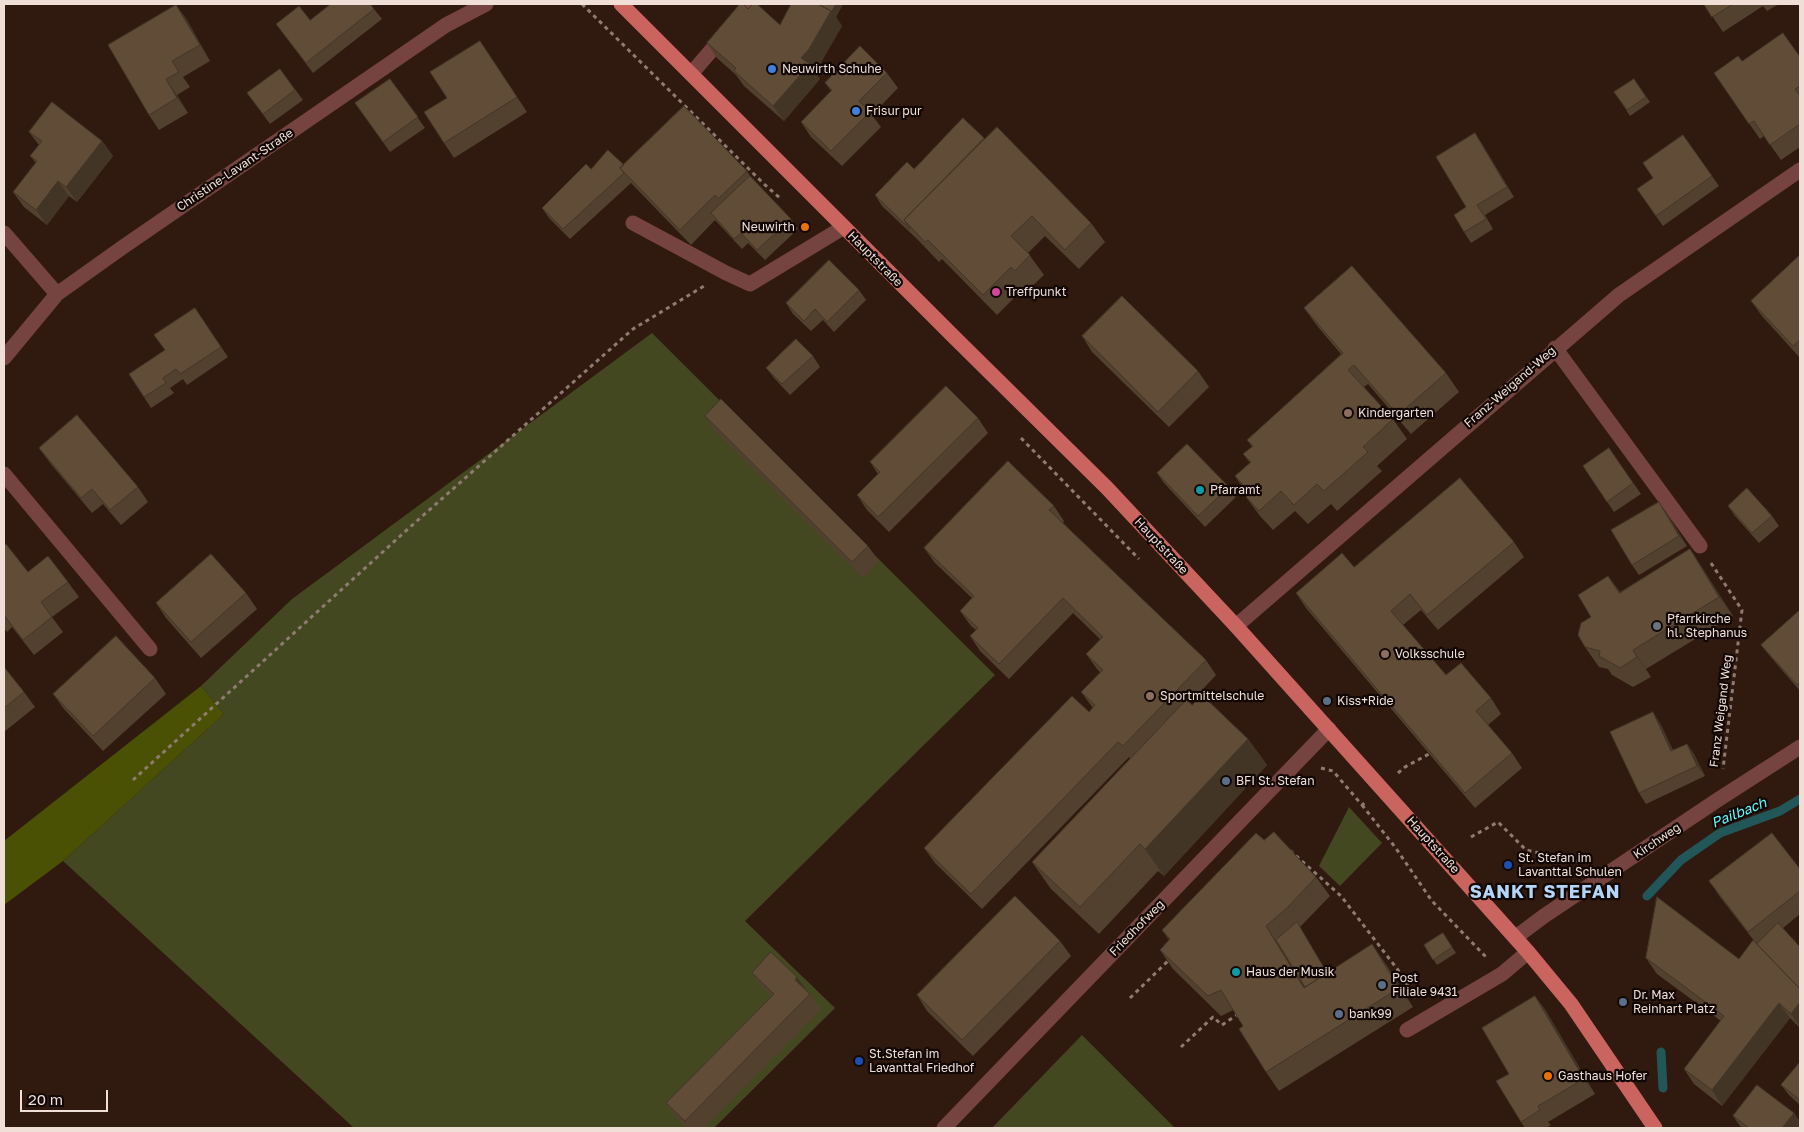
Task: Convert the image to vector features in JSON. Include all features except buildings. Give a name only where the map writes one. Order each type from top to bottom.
[{"type":"main road","name":"Hauptstraße","points":[[621,4],[1107,488],[1236,626],[1516,937],[1571,1004],[1655,1128]]},
{"type":"street","name":"Christine-Lavant-Straße","points":[[4,358],[57,294],[438,31],[486,4]]},
{"type":"street","points":[[691,74],[751,4]]},
{"type":"street","name":"Franz-Weigand-Weg","points":[[1236,626],[1618,295],[1800,170]]},
{"type":"street","points":[[633,222],[726,273],[750,284],[844,227]]},
{"type":"street","points":[[4,233],[57,294]]},
{"type":"street","points":[[1556,348],[1700,546]]},
{"type":"street","points":[[4,474],[150,649]]},
{"type":"street","name":"Friedhofweg","points":[[944,1128],[1329,729]]},
{"type":"street","name":"Kirchweg","points":[[1516,937],[1544,916],[1800,747]]},
{"type":"street","points":[[1406,1030],[1502,974],[1528,952]]},
{"type":"path","points":[[582,4],[784,202]]},
{"type":"path","points":[[134,780],[409,528],[633,329],[726,273]]},
{"type":"path","points":[[1018,435],[1144,563]]},
{"type":"path","name":"Franz Weigand Weg","points":[[1700,546],[1742,610],[1719,799]]},
{"type":"path","points":[[1362,805],[1405,767],[1429,754]]},
{"type":"path","points":[[1315,775],[1321,768],[1332,771],[1395,846],[1432,901],[1502,974]]},
{"type":"path","points":[[1471,837],[1498,822],[1526,850],[1580,862],[1595,882]]},
{"type":"path","points":[[1280,846],[1285,844],[1341,896],[1398,970],[1428,1018]]},
{"type":"path","points":[[1130,998],[1170,959]]},
{"type":"path","points":[[1180,1048],[1213,1016],[1222,1025],[1238,1014]]},
{"type":"green space","points":[[652,333],[995,675],[745,921],[835,1008],[714,1128],[354,1128],[63,861],[224,714],[201,686],[292,599]]},
{"type":"green space","points":[[201,686],[224,714],[63,861],[4,905],[4,841]]},
{"type":"green space","points":[[1349,807],[1382,843],[1340,886],[1319,866]]},
{"type":"green space","points":[[1082,1035],[1175,1128],[992,1128]]},
{"type":"waterway","name":"Pailbach","points":[[1647,896],[1681,860],[1720,833],[1780,811],[1800,799]]},
{"type":"waterway","name":"Pailbach","points":[[1661,1052],[1663,1088]]},
{"type":"place","name":"Neuwirth Schuhe","points":[[772,69]]},
{"type":"place","name":"Frisur pur","points":[[856,111]]},
{"type":"place","name":"Neuwirth","points":[[805,227]]},
{"type":"place","name":"Treffpunkt","points":[[996,292]]},
{"type":"place","name":"Kindergarten","points":[[1348,413]]},
{"type":"place","name":"Pfarramt","points":[[1200,490]]},
{"type":"place","name":"Pfarrkirche hl. Stephanus","points":[[1657,626]]},
{"type":"place","name":"Volksschule","points":[[1385,654]]},
{"type":"place","name":"Sportmittelschule","points":[[1150,696]]},
{"type":"place","name":"Kiss+Ride","points":[[1327,701]]},
{"type":"place","name":"BFI St. Stefan","points":[[1226,781]]},
{"type":"place","name":"St. Stefan im Lavanttal Schulen","points":[[1508,865]]},
{"type":"place","name":"Haus der Musik","points":[[1236,972]]},
{"type":"place","name":"Post Filiale 9431","points":[[1382,985]]},
{"type":"place","name":"Dr. Max Reinhart Platz","points":[[1623,1002]]},
{"type":"place","name":"bank99","points":[[1339,1014]]},
{"type":"place","name":"St.Stefan im Lavanttal Friedhof","points":[[859,1061]]},
{"type":"place","name":"Gasthaus Hofer","points":[[1548,1076]]},
{"type":"district","name":"SANKT STEFAN","points":[[1545,892]]}]
